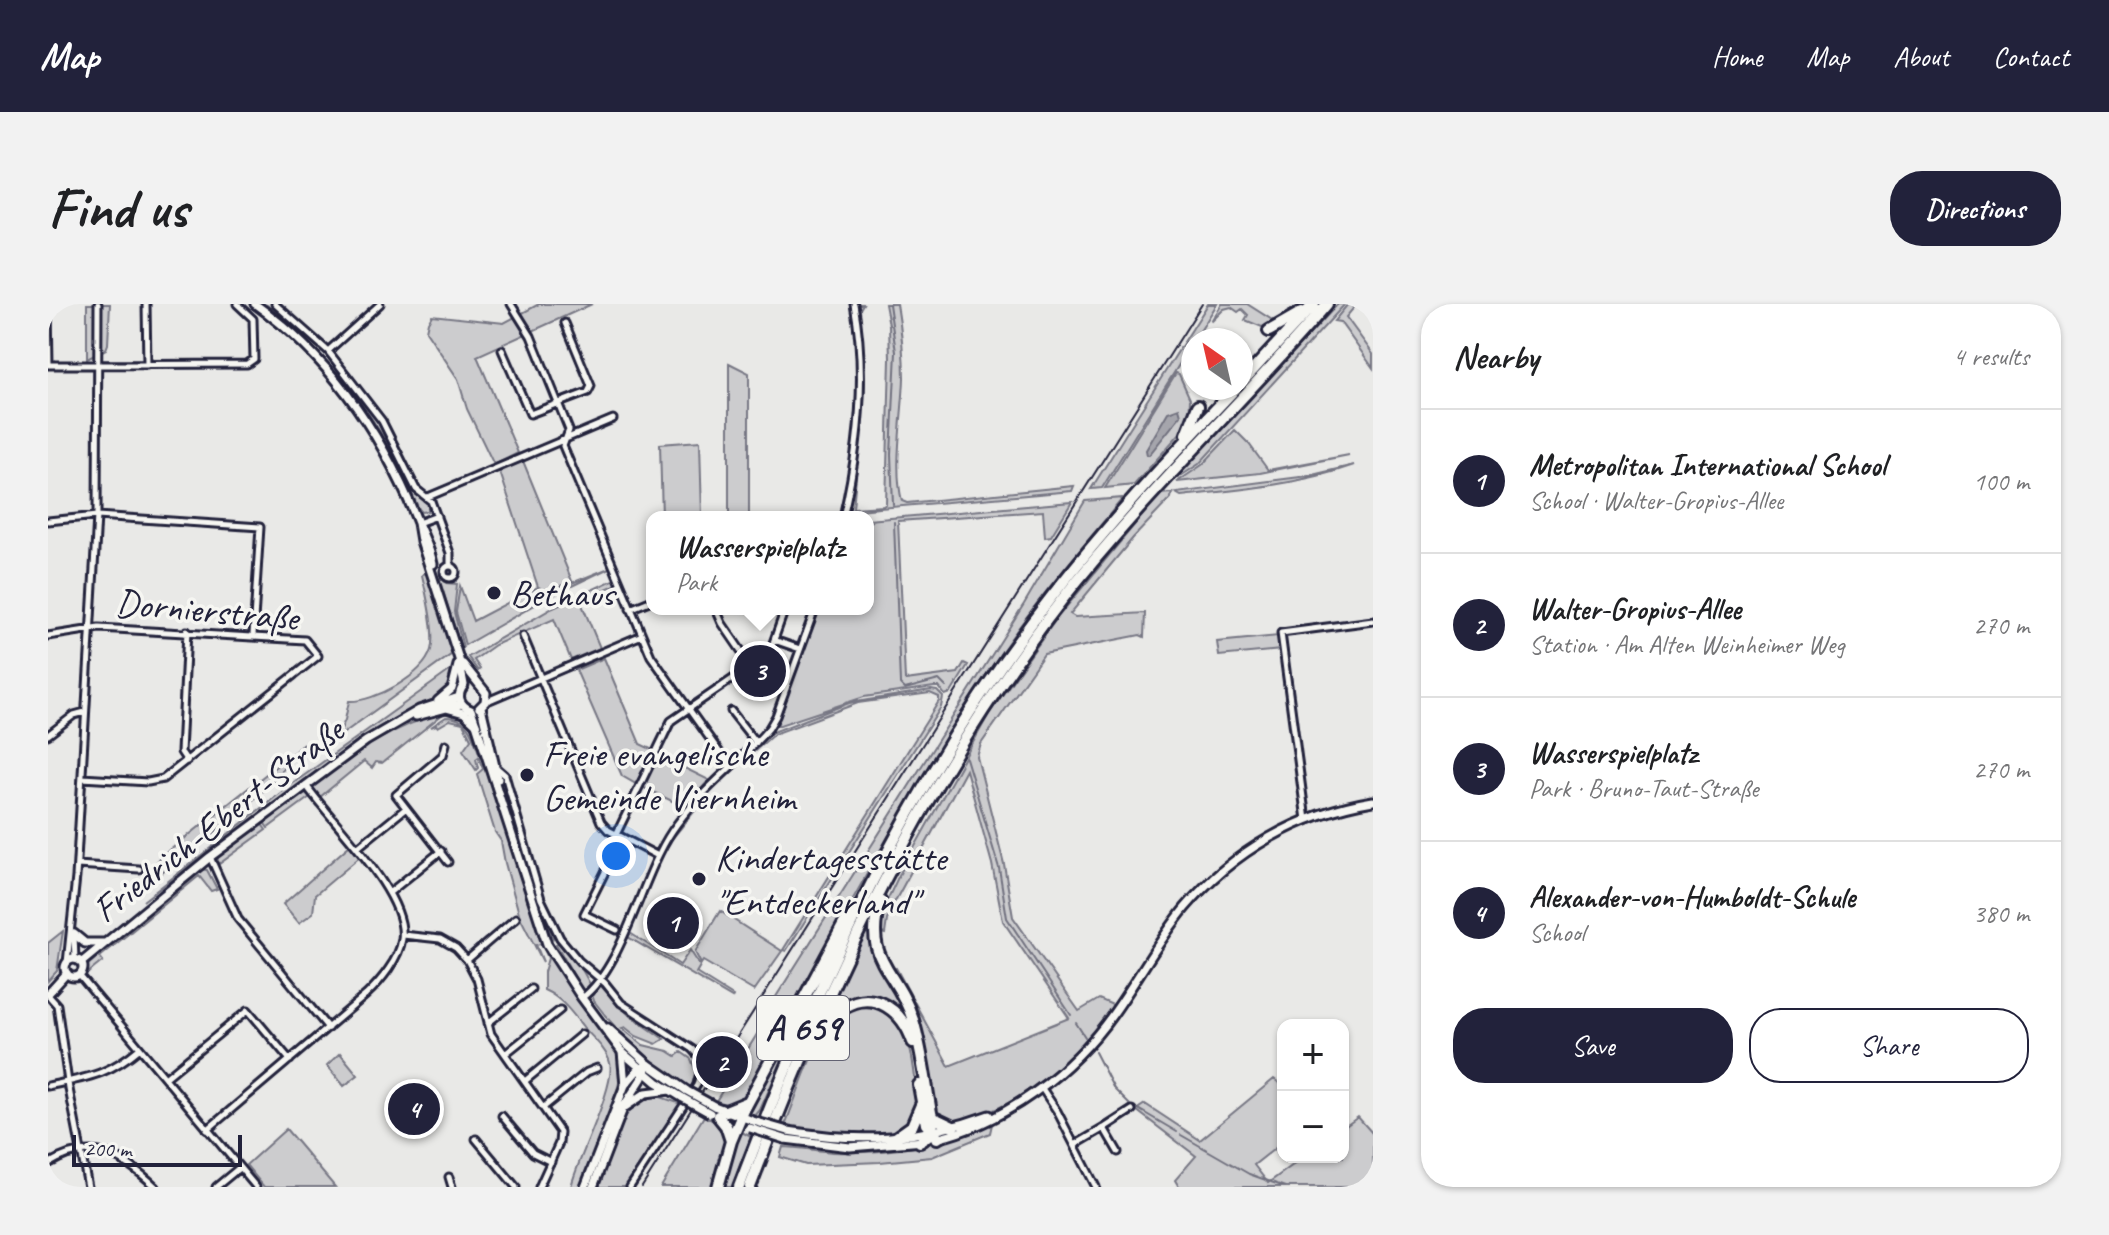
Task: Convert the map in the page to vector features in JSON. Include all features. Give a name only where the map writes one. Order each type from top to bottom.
[{"type":"highway","points":[[1269,331],[1314,304]]},
{"type":"highway","points":[[1253,370],[1314,304]]},
{"type":"highway","name":"A 659","points":[[750,1187],[800,1062],[882,874],[988,705],[1060,603],[1139,508],[1327,304]]},
{"type":"highway","name":"A 659","points":[[739,1187],[815,1000],[945,751],[1004,661],[1093,545],[1224,400]]},
{"type":"highway","points":[[1182,444],[1198,406]]},
{"type":"highway","points":[[718,1187],[731,1141],[748,1102],[844,923],[882,874]]},
{"type":"highway","points":[[882,874],[874,930],[875,945],[880,960],[911,1015],[935,1136]]},
{"type":"highway","points":[[800,1062],[826,1024],[843,1007],[864,1000],[886,1005],[902,1018],[914,1044],[926,1124],[935,1136]]},
{"type":"highway","points":[[895,1138],[915,1122],[921,1099]]},
{"type":"highway","points":[[731,1141],[717,1112],[748,1102]]},
{"type":"highway","points":[[932,1117],[953,1127]]},
{"type":"highway","points":[[920,1142],[935,1136]]},
{"type":"main road","points":[[255,304],[318,359],[356,404],[404,487],[459,659],[464,685],[460,700],[471,710],[476,724],[547,944],[622,1052],[685,1095],[751,1125],[850,1147],[920,1142]]},
{"type":"main road","points":[[459,659],[483,687],[483,704],[504,806]]},
{"type":"main road","points":[[432,705],[452,689],[459,659]]},
{"type":"main road","points":[[464,685],[471,682],[483,687]]},
{"type":"main road","name":"Friedrich-Ebert-Straße","points":[[74,962],[105,943],[305,784],[392,725],[432,705],[460,700]]},
{"type":"main road","name":"Friedrich-Ebert-Straße","points":[[392,725],[460,700]]},
{"type":"main road","points":[[471,710],[483,704]]},
{"type":"main road","points":[[444,707],[464,713],[476,724]]},
{"type":"main road","points":[[787,1135],[831,1138],[935,1136],[975,1126],[1007,1109],[1073,1061],[1102,1029],[1175,921],[1205,886],[1244,854],[1275,834],[1306,820],[1373,801]]},
{"type":"main road","points":[[74,934],[85,943],[105,943]]},
{"type":"main road","points":[[48,995],[74,962],[82,970],[79,975],[71,977],[67,973]]},
{"type":"main road","points":[[592,1012],[644,1068],[670,1090],[685,1095]]},
{"type":"main road","points":[[585,1187],[625,1085],[622,1052]]},
{"type":"main road","points":[[625,1085],[644,1068]]},
{"type":"main road","points":[[593,1187],[621,1112],[644,1068]]},
{"type":"main road","points":[[621,1112],[641,1095],[670,1090]]},
{"type":"main road","points":[[935,1136],[1007,1109]]},
{"type":"street","points":[[48,304],[48,365],[247,364],[254,359],[253,319],[237,304]]},
{"type":"street","points":[[74,962],[72,925],[97,516],[98,304]]},
{"type":"street","points":[[146,304],[147,365]]},
{"type":"street","points":[[275,304],[328,351],[382,421],[416,489],[428,497],[437,516],[450,553],[450,566]]},
{"type":"street","points":[[328,351],[380,304]]},
{"type":"street","points":[[511,304],[532,338],[559,404],[569,430],[563,446],[651,656],[730,767]]},
{"type":"street","points":[[844,511],[860,394],[858,325],[854,304]]},
{"type":"street","points":[[502,350],[530,414],[559,404],[591,389],[565,323]]},
{"type":"street","points":[[428,497],[613,419]]},
{"type":"street","points":[[48,521],[97,516],[260,527],[253,635]]},
{"type":"street","points":[[418,523],[437,516]]},
{"type":"street","points":[[630,609],[646,602]]},
{"type":"street","points":[[719,615],[761,680],[786,689]]},
{"type":"street","points":[[617,930],[584,914],[613,856],[616,835],[671,721],[769,654],[783,615]]},
{"type":"street","points":[[582,998],[610,965],[658,856],[688,810],[756,743],[776,716],[813,615]]},
{"type":"street","points":[[1306,820],[1281,633],[1373,621]]},
{"type":"street","name":"Dornierstraße","points":[[48,636],[91,629],[187,631],[305,640],[317,651],[315,661],[187,761]]},
{"type":"street","points":[[82,778],[155,782],[187,761],[181,752],[187,631]]},
{"type":"street","points":[[483,704],[642,635]]},
{"type":"street","points":[[523,636],[601,822],[616,835],[658,856]]},
{"type":"street","points":[[774,640],[800,649]]},
{"type":"street","points":[[483,687],[507,693]]},
{"type":"street","points":[[731,711],[756,743]]},
{"type":"street","points":[[48,735],[74,715],[85,712]]},
{"type":"street","points":[[446,744],[443,755],[396,795],[448,862]]},
{"type":"street","points":[[496,767],[505,775],[548,916],[570,952],[621,1003],[692,1049],[703,1061],[697,1085],[630,1187]]},
{"type":"street","points":[[207,1130],[328,1028],[379,980],[397,952],[403,935],[398,912],[389,893],[305,784]]},
{"type":"street","points":[[357,848],[405,809]]},
{"type":"street","points":[[389,893],[441,851]]},
{"type":"street","points":[[210,857],[238,919],[328,1028]]},
{"type":"street","points":[[77,865],[139,869]]},
{"type":"street","points":[[467,960],[516,918]]},
{"type":"street","points":[[72,925],[74,962]]},
{"type":"street","points":[[403,935],[440,939],[456,948],[475,973],[488,1023],[505,1054],[560,1132],[559,1143],[539,1187]]},
{"type":"street","points":[[79,975],[256,1187]]},
{"type":"street","points":[[488,1023],[531,989]]},
{"type":"street","points":[[48,995],[57,1003],[88,1187]]},
{"type":"street","points":[[165,1078],[248,1010],[290,1060]]},
{"type":"street","points":[[505,1054],[560,1010]]},
{"type":"street","points":[[525,1081],[582,1034]]},
{"type":"street","points":[[48,1086],[84,1080],[106,1072],[140,1048]]},
{"type":"street","points":[[544,1107],[587,1072],[597,1068]]},
{"type":"street","points":[[1041,1087],[1096,1187]]},
{"type":"street","points":[[1075,1145],[1132,1110]]},
{"type":"street","points":[[502,1116],[533,1153],[551,1162]]},
{"type":"street","points":[[1104,1128],[1118,1152]]},
{"type":"street","points":[[476,1139],[516,1187]]},
{"type":"street","points":[[48,1164],[62,1156],[80,1152],[106,1152],[119,1156],[156,1187]]},
{"type":"street","points":[[216,1187],[239,1168]]},
{"type":"street","points":[[449,1177],[452,1187]]},
{"type":"shaded area","points":[[87,304],[110,304],[106,349],[87,359]]},
{"type":"shaded area","points":[[260,304],[267,305],[306,340],[356,396],[403,466],[413,492],[428,503],[428,511],[419,509],[389,450],[353,396],[310,348]]},
{"type":"shaded area","points":[[539,304],[592,304],[477,356],[518,453],[494,465],[467,409],[458,379],[426,331],[428,322],[432,315],[504,323]]},
{"type":"shaded area","points":[[858,304],[863,304],[860,309],[865,383],[853,508],[886,504],[890,359],[885,304],[897,304],[903,350],[898,457],[902,501],[907,503],[1074,486],[1072,491],[847,511],[863,391]]},
{"type":"shaded area","points":[[1208,304],[1217,304],[1202,328],[1193,328]]},
{"type":"shaded area","points":[[1222,304],[1247,304],[1274,321],[1303,304],[1286,319],[1262,327],[1245,320],[1248,315],[1242,309],[1238,312],[1231,307],[1224,309],[1211,322]]},
{"type":"shaded area","points":[[1338,304],[1345,304],[1199,464],[1170,483],[1248,400],[1253,400],[1253,395]]},
{"type":"shaded area","points":[[1348,304],[1357,304],[1346,317],[1373,354],[1373,368],[1340,322],[1334,321]]},
{"type":"shaded area","points":[[1181,347],[1181,362],[1102,488],[1091,489]]},
{"type":"shaded area","points":[[729,363],[749,373],[749,511],[729,511]]},
{"type":"shaded area","points":[[1176,373],[1179,374],[1181,400],[1190,400],[1189,423],[1134,485],[1105,488]]},
{"type":"shaded area","points":[[1179,408],[1181,415],[1147,455],[1146,450],[1168,412]]},
{"type":"shaded area","points":[[1235,430],[1268,470],[1349,455],[1260,473],[1177,482],[1202,465]]},
{"type":"shaded area","points":[[700,441],[702,511],[662,511],[660,444]]},
{"type":"shaded area","points":[[521,456],[572,581],[544,593],[539,587],[542,595],[609,568],[547,598],[465,645],[456,612],[460,586],[473,621],[538,587],[498,466]]},
{"type":"shaded area","points":[[1354,465],[1268,486],[1181,496],[1176,493],[1308,476]]},
{"type":"shaded area","points":[[1172,493],[1171,498],[1070,614],[1075,617],[1145,613],[1144,637],[1140,635],[1044,654],[981,744],[977,757],[1004,864],[1013,917],[1079,1011],[1099,999],[1115,1006],[1068,1059],[1031,1089],[989,1112],[959,1120],[944,1120],[934,1108],[923,1052],[890,970],[896,968],[949,1066],[1069,1018],[1003,921],[992,864],[966,770],[894,903],[885,934],[878,932],[882,911],[989,714],[1057,618],[1160,494]]},
{"type":"shaded area","points":[[1123,498],[1016,631],[922,779],[799,998],[808,1002],[760,1110],[755,1116],[749,1113],[747,1096],[730,1105],[716,1101],[770,1013],[767,1011],[1024,604],[1085,501]]},
{"type":"shaded area","points":[[1072,502],[1051,536],[1045,537],[1043,511],[898,521],[905,680],[958,673],[964,663],[968,665],[951,693],[945,695],[939,687],[934,687],[864,697],[777,726],[816,615],[874,615],[874,519]]},
{"type":"shaded area","points":[[429,571],[452,654],[337,738],[349,701],[371,697],[396,686],[426,660],[431,650],[432,634],[422,575]]},
{"type":"shaded area","points":[[439,578],[446,583],[457,584],[454,612],[461,648]]},
{"type":"shaded area","points":[[615,579],[617,584],[578,602],[581,602],[600,648],[571,660],[554,619],[495,645],[474,660],[480,669],[478,671],[468,657],[551,609]]},
{"type":"shaded area","points":[[1278,636],[1281,650],[1219,656],[1217,642]]},
{"type":"shaded area","points":[[604,658],[640,744],[653,750],[636,784],[622,776],[576,670]]},
{"type":"shaded area","points":[[455,667],[451,685],[438,697],[362,739],[143,901],[288,787]]},
{"type":"shaded area","points":[[931,690],[943,697],[941,707],[786,951],[783,950],[939,697],[930,693],[858,703],[774,734],[715,786],[671,840],[701,798],[770,733],[849,703]]},
{"type":"shaded area","points":[[444,712],[466,719],[474,730],[481,752],[465,720],[443,714],[382,763],[376,762],[372,768],[364,761],[320,797],[312,788],[313,783],[375,742],[407,725]]},
{"type":"shaded area","points":[[446,717],[460,720],[465,724],[469,729],[480,756],[476,759],[476,770],[463,750],[471,739],[463,723],[450,720],[438,727],[431,727]]},
{"type":"shaded area","points":[[304,744],[245,807],[132,896],[160,858]]},
{"type":"shaded area","points":[[658,755],[709,780],[685,807],[642,787]]},
{"type":"shaded area","points":[[484,757],[545,943],[536,945],[543,962],[520,917],[501,841],[495,832],[477,774],[483,769],[479,759]]},
{"type":"shaded area","points":[[501,773],[538,897],[555,934],[553,938],[535,898]]},
{"type":"shaded area","points":[[303,791],[310,797],[268,828],[263,821]]},
{"type":"shaded area","points":[[261,823],[266,830],[219,864],[217,857]]},
{"type":"shaded area","points":[[350,845],[360,857],[315,895],[313,913],[299,923],[283,904]]},
{"type":"shaded area","points":[[199,869],[207,870],[217,889],[211,891],[199,876],[100,957],[103,961],[87,974],[87,966]]},
{"type":"shaded area","points":[[720,911],[782,951],[754,991],[703,961],[701,964],[695,952]]},
{"type":"shaded area","points":[[873,916],[871,930],[913,1034],[870,998],[822,1025]]},
{"type":"shaded area","points":[[63,931],[57,971],[48,981],[48,943]]},
{"type":"shaded area","points":[[630,933],[680,965],[690,950],[700,966],[696,973],[732,998],[628,937]]},
{"type":"shaded area","points":[[559,942],[580,966],[590,984],[585,989],[582,990],[556,944]]},
{"type":"shaded area","points":[[547,948],[575,997],[619,1055],[621,1074],[618,1087],[582,1187],[571,1187],[602,1105],[610,1063],[603,1049],[566,1006],[544,990],[548,958],[544,949]]},
{"type":"shaded area","points":[[599,984],[628,1014],[664,1039],[656,1044],[622,1028],[643,1045],[676,1056],[681,1052],[691,1059],[696,1072],[691,1088],[650,1060],[615,1027],[594,1001],[592,994]]},
{"type":"shaded area","points":[[857,1005],[887,1010],[905,1030],[913,1061],[916,1094],[910,1120],[902,1129],[879,1135],[827,1133],[785,1125],[819,1041],[835,1019]]},
{"type":"shaded area","points":[[340,1053],[358,1075],[344,1086],[327,1065]]},
{"type":"shaded area","points":[[1274,1079],[1277,1081],[1277,1147],[1254,1165],[1268,1183],[1296,1163],[1349,1163],[1349,1124],[1358,1117],[1373,1134],[1373,1173],[1369,1176],[1368,1184],[1358,1187],[1179,1187],[1175,1180],[1196,1156],[1136,1110],[1145,1104],[1200,1140]]},
{"type":"shaded area","points":[[658,1096],[681,1104],[628,1185],[600,1187],[609,1153],[626,1116],[645,1100]]},
{"type":"shaded area","points":[[704,1116],[720,1124],[726,1140],[715,1187],[661,1187]]},
{"type":"shaded area","points":[[992,1124],[990,1133],[932,1157],[806,1165],[780,1157],[783,1147],[853,1152],[914,1147]]},
{"type":"shaded area","points":[[286,1129],[335,1187],[264,1187],[246,1165]]},
{"type":"shaded area","points":[[740,1131],[751,1137],[732,1187],[721,1187]]},
{"type":"waterway","points":[[889,304],[896,352],[891,454],[893,505]]},
{"type":"waterway","points":[[894,522],[900,684],[905,689],[939,680],[946,687]]},
{"type":"waterway","points":[[966,758],[999,868],[1007,918],[1071,1015]]},
{"type":"waterway","points":[[1076,1023],[1085,1037]]},
{"type":"waterway","points":[[1095,1052],[1114,1089],[1132,1107]]},
{"type":"waterway","points":[[1138,1109],[1177,1132]]},
{"type":"waterway","points":[[1181,1135],[1249,1174],[1285,1187]]},
{"type":"railway","points":[[642,1187],[1202,304]]},
{"type":"place","name":"Bethaus","points":[[494,593]]},
{"type":"place","name":"Wasserspielplatz","points":[[760,671]]},
{"type":"place","name":"Freie evangelische Gemeinde Viernheim","points":[[527,775]]},
{"type":"place","name":"Kindertagesstätte \"Entdeckerland\"","points":[[699,879]]},
{"type":"place","name":"Metropolitan International School","points":[[673,923]]},
{"type":"place","name":"Walter-Gropius-Allee","points":[[722,1062]]},
{"type":"place","name":"Alexander-von-Humboldt-Schule","points":[[414,1109]]}]
